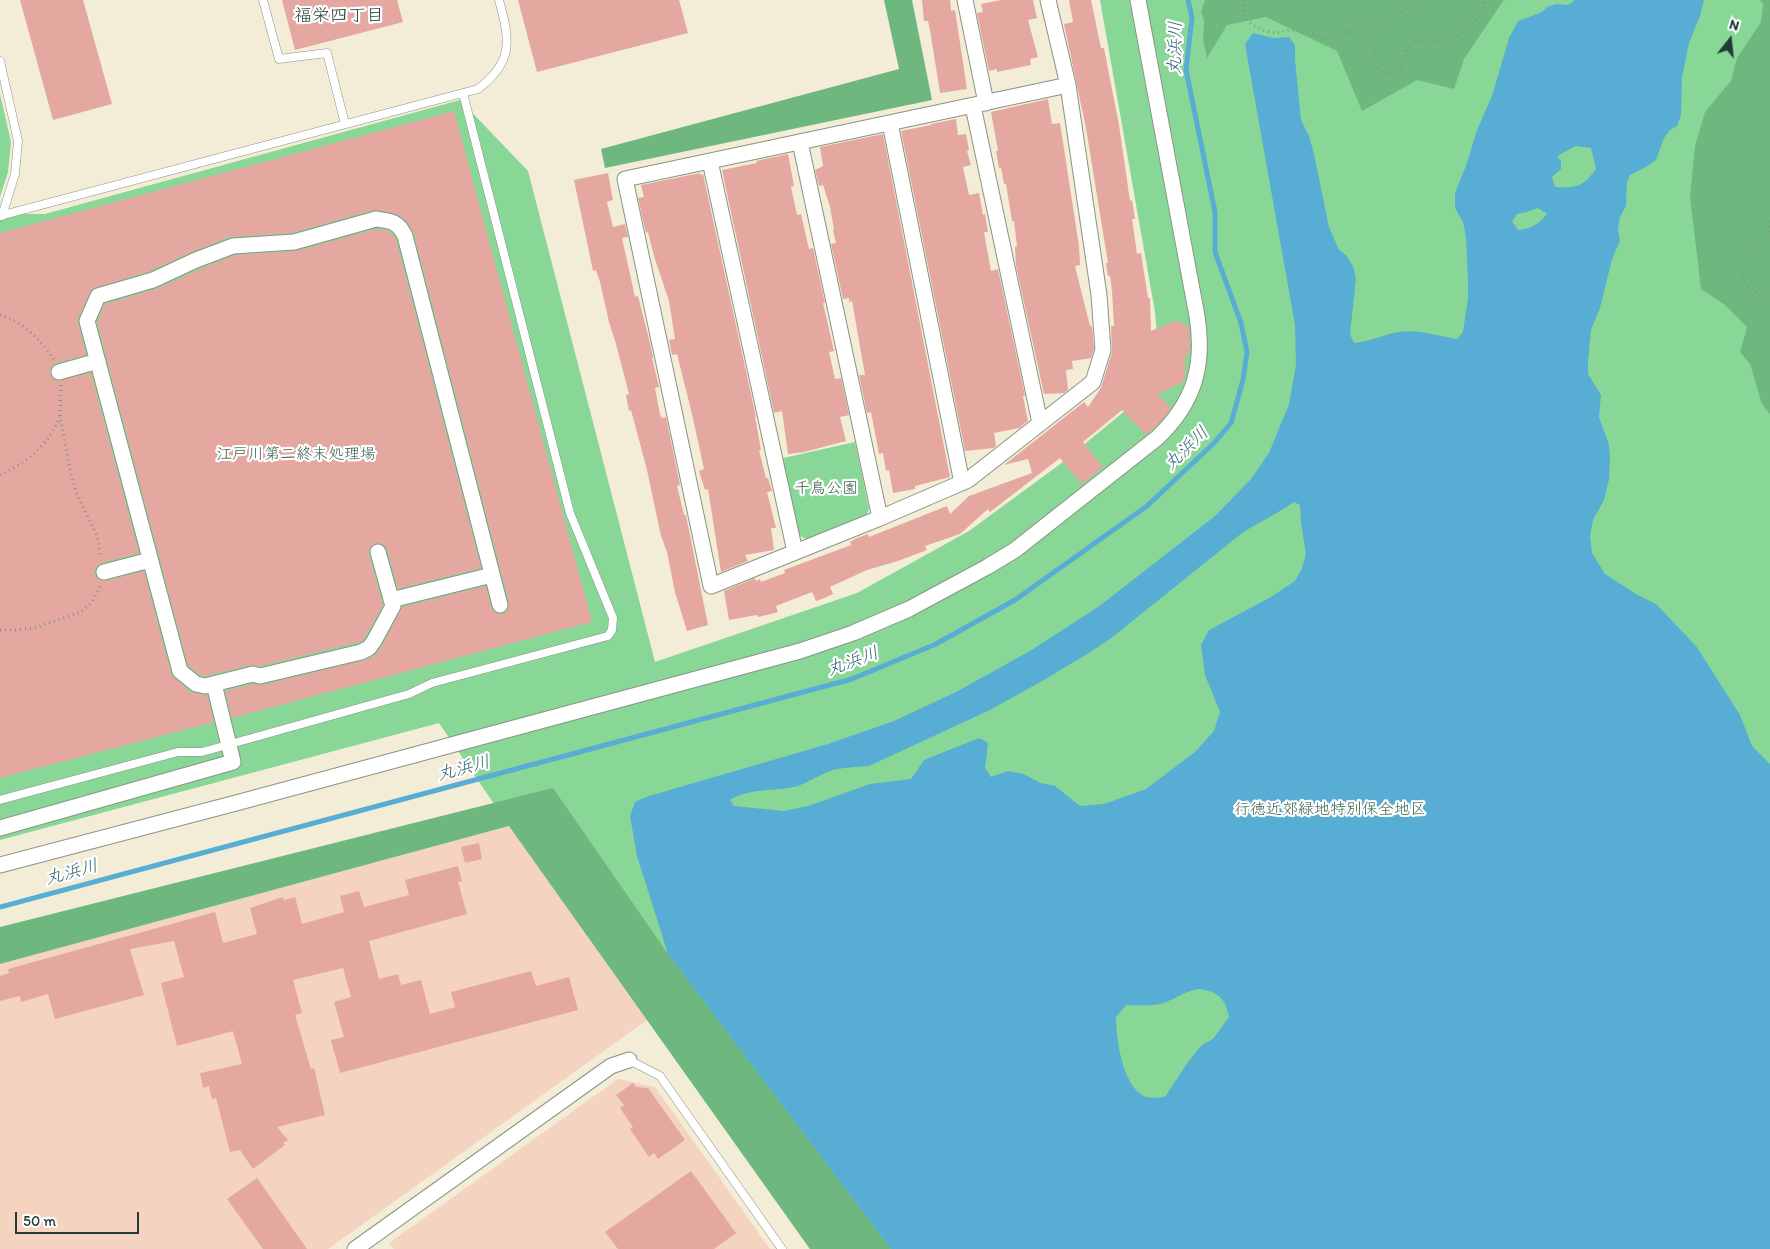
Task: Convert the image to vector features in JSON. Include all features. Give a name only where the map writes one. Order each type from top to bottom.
[{"type":"street","points":[[965,0],[979,104],[1040,423]]},
{"type":"street","points":[[1048,0],[1068,85],[1099,295],[1103,350],[1093,382],[968,480],[880,518],[711,586],[624,179],[1068,85]]},
{"type":"street","points":[[0,865],[800,651],[853,633],[909,609],[1015,550],[1171,425],[1185,406],[1193,387],[1200,361],[1197,316],[1138,0]]},
{"type":"street","points":[[890,123],[962,483]]},
{"type":"street","points":[[800,142],[880,518]]},
{"type":"street","points":[[710,161],[795,552]]},
{"type":"street","points":[[378,552],[393,606],[369,648],[361,652],[260,676],[253,674],[205,686],[196,684],[180,671],[87,321],[98,296],[153,280],[196,260],[234,246],[294,242],[376,219],[390,220],[400,226],[405,236],[500,605]]},
{"type":"street","points":[[59,372],[98,361]]},
{"type":"street","points":[[104,572],[150,560]]},
{"type":"street","points":[[391,600],[492,575]]},
{"type":"street","points":[[0,828],[232,762],[214,684]]},
{"type":"street","points":[[355,1249],[371,1244],[611,1066],[629,1060]]},
{"type":"lane","points":[[263,0],[279,59],[328,53],[345,124]]},
{"type":"lane","points":[[1,216],[478,89],[492,78],[504,62],[508,42],[500,0]]},
{"type":"lane","points":[[0,60],[18,141],[14,174],[1,216]]},
{"type":"lane","points":[[0,800],[178,752],[202,752],[409,694],[432,683],[608,636],[612,630],[613,618],[570,513],[463,93]]},
{"type":"lane","points":[[629,1060],[660,1076],[782,1249]]},
{"type":"path","points":[[1242,0],[1246,19],[1252,25],[1264,31],[1277,33],[1297,30],[1328,39],[1334,35],[1371,27],[1384,22],[1418,0]]},
{"type":"path","points":[[1351,32],[1373,44],[1376,52],[1374,64],[1380,72],[1389,74],[1399,71],[1404,63],[1406,53],[1413,43],[1425,40],[1438,41],[1452,38],[1465,32],[1478,18],[1485,5],[1485,0]]},
{"type":"path","points":[[1770,220],[1767,239],[1761,246],[1752,249],[1745,256],[1741,267],[1742,277],[1747,286],[1762,297],[1770,306]]},
{"type":"path","points":[[0,315],[22,325],[32,334],[51,356],[59,372],[62,391],[60,417],[71,474],[76,492],[97,536],[104,572],[102,583],[92,602],[81,612],[34,628],[0,630]]},
{"type":"path","points":[[0,475],[13,469],[36,453],[49,439],[60,417]]},
{"type":"shaded area","points":[[509,826],[647,1020],[328,1249],[0,1249],[0,964]]},
{"type":"shaded area","points":[[618,1079],[655,1087],[770,1249],[394,1249],[389,1243]]},
{"type":"green space","points":[[884,0],[912,0],[932,100],[605,168],[601,149],[899,69]]},
{"type":"green space","name":"行徳近郊緑地特別保全地区","points":[[1100,0],[1770,0],[1770,1249],[810,1249],[509,826],[439,723],[0,840],[0,214],[45,214],[460,100],[528,171],[655,662],[857,593],[969,531],[1059,465],[1131,406],[1159,359],[1155,312]]},
{"type":"green space","points":[[1205,0],[1506,0],[1503,1],[1464,59],[1454,89],[1417,80],[1362,111],[1337,51],[1266,17],[1227,25],[1207,58],[1203,40],[1204,21],[1201,11]]},
{"type":"green space","points":[[1760,0],[1770,0],[1770,414],[1762,404],[1750,364],[1740,352],[1747,327],[1725,305],[1701,289],[1690,197],[1695,146],[1705,112],[1731,81],[1737,58],[1761,22],[1763,4]]},
{"type":"green space","points":[[0,94],[11,142],[8,172],[0,197]]},
{"type":"green space","name":"千鳥公園","points":[[855,442],[869,509],[866,517],[809,540],[797,535],[779,459]]},
{"type":"green space","points":[[553,788],[668,954],[891,1249],[810,1249],[509,826],[0,964],[0,927]]},
{"type":"water","name":"行徳近郊緑地特別保全地区","points":[[1575,0],[1704,0],[1689,43],[1682,77],[1681,115],[1677,126],[1670,130],[1664,138],[1656,160],[1630,175],[1627,182],[1626,206],[1620,217],[1618,230],[1620,241],[1612,259],[1600,308],[1591,330],[1588,374],[1601,395],[1599,417],[1609,445],[1610,457],[1609,479],[1604,500],[1593,520],[1590,536],[1592,553],[1605,574],[1636,594],[1656,604],[1696,646],[1740,715],[1752,746],[1770,764],[1770,1249],[891,1249],[668,954],[637,856],[630,816],[635,802],[649,796],[828,744],[894,721],[956,692],[1030,651],[1098,607],[1215,516],[1251,479],[1269,453],[1289,404],[1296,365],[1295,325],[1245,44],[1253,33],[1273,38],[1289,37],[1295,45],[1301,120],[1309,136],[1314,154],[1329,227],[1339,250],[1346,255],[1353,266],[1356,278],[1350,334],[1354,343],[1406,331],[1457,339],[1463,332],[1468,298],[1468,280],[1466,237],[1463,222],[1455,208],[1455,193],[1477,130],[1492,96],[1509,38],[1518,21],[1542,12],[1547,7],[1556,4],[1568,5]],"holes":[[[1576,146],[1591,148],[1596,169],[1587,180],[1579,185],[1555,187],[1552,177],[1561,169],[1559,155]],[[1538,208],[1547,214],[1534,225],[1518,230],[1512,221],[1517,214]],[[1294,502],[1300,505],[1306,554],[1302,568],[1295,581],[1271,597],[1209,630],[1201,645],[1205,675],[1220,712],[1214,731],[1195,752],[1146,789],[1104,804],[1080,806],[1055,786],[1041,783],[1023,774],[1008,771],[991,777],[985,768],[988,743],[979,738],[924,760],[911,779],[870,784],[808,806],[784,811],[734,806],[730,800],[755,791],[798,786],[835,770],[869,766],[990,710],[1042,681],[1110,639],[1242,533]],[[1195,990],[1206,990],[1220,997],[1223,1000],[1229,1017],[1213,1039],[1202,1045],[1188,1062],[1165,1097],[1150,1098],[1142,1095],[1135,1089],[1125,1070],[1117,1036],[1116,1017],[1126,1005],[1157,1005]]]},
{"type":"building","points":[[20,0],[83,0],[112,104],[53,120]]},
{"type":"building","points":[[282,0],[397,0],[403,22],[295,50]]},
{"type":"building","points":[[518,0],[679,0],[688,33],[537,72]]},
{"type":"building","points":[[922,0],[950,0],[951,11],[955,10],[967,89],[940,93],[930,30],[928,21],[924,21]]},
{"type":"building","points":[[1001,0],[1033,0],[1037,18],[1028,20],[1038,57],[1030,59],[1031,65],[997,72],[997,69],[989,71],[977,13],[983,12],[981,4]]},
{"type":"building","points":[[1069,0],[1091,0],[1101,48],[1104,48],[1119,125],[1130,201],[1132,200],[1135,219],[1132,219],[1137,254],[1141,253],[1148,298],[1150,298],[1151,331],[1175,321],[1189,327],[1190,350],[1184,360],[1186,367],[1184,380],[1180,384],[1157,394],[1171,408],[1163,419],[1146,435],[1122,410],[1083,442],[1103,467],[1082,484],[1060,458],[990,512],[988,509],[960,534],[925,546],[927,550],[867,570],[830,587],[833,594],[822,599],[816,601],[812,592],[776,606],[778,612],[758,617],[757,615],[729,620],[724,591],[755,578],[756,581],[760,579],[761,582],[785,573],[784,570],[851,545],[850,542],[855,539],[868,534],[869,537],[947,506],[950,514],[969,496],[1032,473],[1028,459],[1004,465],[1084,402],[1088,407],[1101,388],[1112,352],[1111,326],[1114,326],[1112,291],[1110,276],[1108,276],[1106,263],[1108,263],[1086,128],[1064,24],[1073,22]]},
{"type":"building","points":[[1048,99],[1052,124],[1060,123],[1079,246],[1080,265],[1075,266],[1090,326],[1092,326],[1094,349],[1091,358],[1072,361],[1073,369],[1066,370],[1068,390],[1064,393],[1044,394],[1016,266],[1015,247],[1017,247],[1014,221],[1012,221],[1006,184],[1004,184],[1001,168],[999,168],[991,112]]},
{"type":"building","points":[[454,111],[592,622],[232,718],[225,691],[253,684],[262,685],[365,660],[374,656],[382,646],[402,607],[486,586],[494,612],[503,614],[507,611],[509,603],[414,234],[407,222],[402,217],[393,213],[374,210],[292,233],[230,237],[150,271],[92,289],[78,318],[86,355],[56,363],[50,370],[52,378],[57,381],[91,373],[139,553],[101,563],[95,569],[95,575],[98,579],[106,581],[144,571],[171,674],[190,692],[207,695],[214,722],[0,778],[0,233]]},
{"type":"building","points":[[956,119],[958,135],[966,134],[969,150],[967,151],[971,165],[963,167],[969,195],[979,193],[983,215],[985,214],[988,232],[984,232],[991,271],[998,269],[1025,396],[1023,396],[1028,421],[1019,428],[994,433],[996,446],[994,448],[965,451],[901,131]]},
{"type":"building","points":[[883,134],[950,477],[915,486],[915,489],[893,493],[889,470],[886,471],[883,453],[879,454],[871,412],[867,413],[859,375],[865,375],[852,301],[849,302],[849,298],[843,299],[831,244],[836,243],[830,207],[823,185],[819,186],[815,170],[823,166],[820,147]]},
{"type":"building","points":[[788,154],[794,186],[791,187],[797,215],[801,214],[809,249],[813,248],[825,303],[823,303],[834,351],[829,352],[835,379],[841,378],[849,415],[840,417],[846,441],[804,452],[788,454],[782,411],[774,413],[722,170]]},
{"type":"building","points":[[608,173],[613,200],[607,202],[613,227],[625,224],[628,237],[622,238],[635,297],[638,296],[650,343],[659,387],[655,388],[660,414],[662,418],[666,417],[680,485],[677,486],[684,515],[686,515],[708,625],[687,631],[675,592],[667,552],[661,536],[647,470],[631,410],[629,411],[626,395],[629,394],[600,282],[596,270],[593,271],[574,180]]},
{"type":"building","points":[[700,173],[700,175],[703,174],[756,417],[761,450],[759,450],[766,478],[768,478],[772,491],[767,492],[776,528],[771,528],[774,550],[745,555],[748,561],[721,572],[708,489],[705,490],[699,471],[704,469],[692,414],[677,354],[672,355],[669,340],[675,339],[669,301],[648,232],[646,233],[638,198],[644,197],[641,185]]},
{"type":"building","points":[[377,229],[389,231],[396,239],[481,568],[398,589],[387,549],[381,543],[375,543],[369,549],[369,555],[383,605],[363,641],[260,666],[251,665],[205,676],[200,675],[188,666],[97,322],[105,304],[156,289],[235,255],[296,251]]},
{"type":"building","points":[[479,843],[482,859],[465,863],[461,847]]},
{"type":"building","points":[[458,866],[462,881],[458,882],[467,914],[369,941],[379,979],[398,974],[401,985],[421,980],[430,1014],[455,1007],[451,992],[531,971],[536,986],[569,977],[578,1010],[340,1073],[331,1040],[344,1037],[334,1002],[351,997],[343,968],[293,980],[302,1013],[295,1015],[311,1069],[314,1068],[325,1115],[277,1127],[288,1140],[283,1143],[285,1145],[253,1169],[240,1150],[230,1152],[216,1098],[212,1099],[209,1086],[203,1088],[200,1073],[242,1064],[233,1031],[177,1046],[161,983],[184,977],[174,941],[130,949],[144,995],[55,1019],[48,994],[21,1002],[20,996],[0,1001],[0,976],[9,973],[8,969],[215,912],[223,943],[257,934],[250,908],[283,897],[284,900],[295,897],[302,924],[344,912],[340,896],[359,891],[364,907],[409,895],[405,880]]},
{"type":"building","points":[[633,1083],[636,1087],[648,1088],[685,1140],[658,1159],[654,1153],[649,1157],[630,1129],[633,1127],[620,1108],[624,1105],[616,1095]]},
{"type":"building","points":[[691,1171],[736,1233],[714,1249],[618,1249],[605,1232]]},
{"type":"building","points":[[257,1178],[307,1249],[263,1249],[227,1199]]},
{"type":"waterway","name":"丸浜川","points":[[0,907],[852,679],[936,644],[1015,600],[1147,506],[1214,443],[1231,423],[1243,380],[1247,352],[1241,323],[1215,252],[1215,212],[1186,70],[1192,17],[1188,0]]},
{"type":"district","name":"福栄四丁目","points":[[339,16]]},
{"type":"park label","name":"江戸川第二終末処理場","points":[[296,455]]}]
